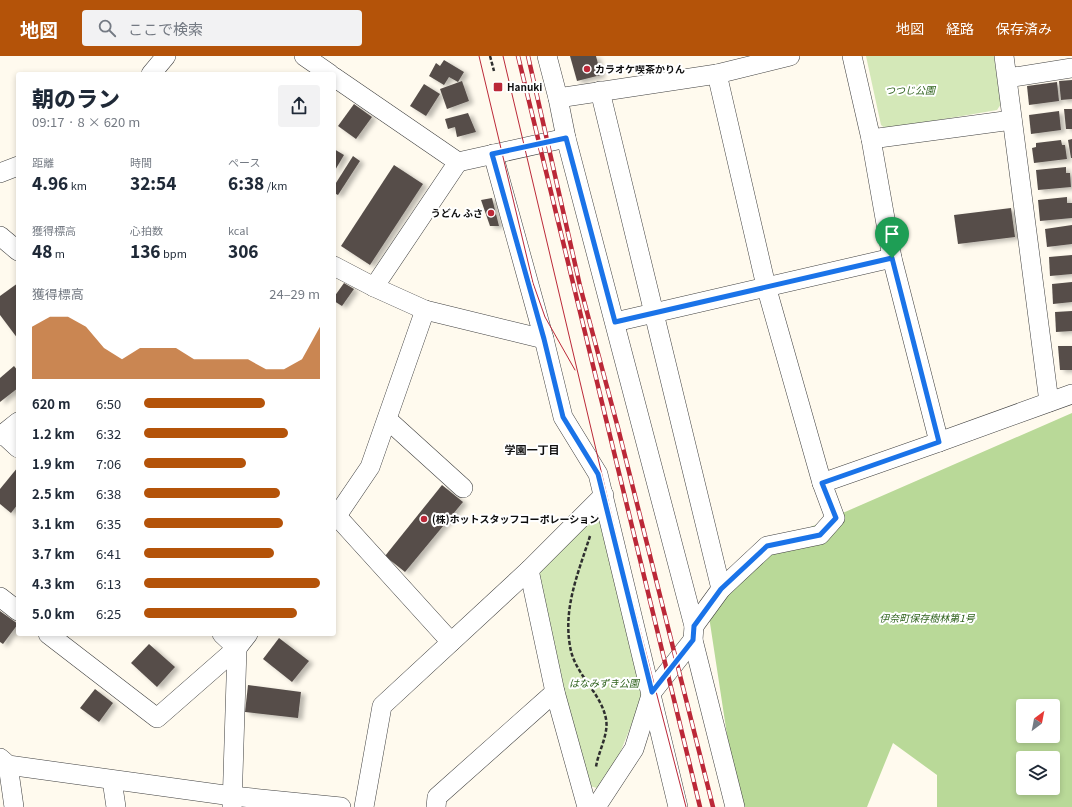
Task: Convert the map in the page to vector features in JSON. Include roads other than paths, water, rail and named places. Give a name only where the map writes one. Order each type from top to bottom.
[{"type":"street","points":[[153,72],[166,56]]},
{"type":"street","points":[[304,56],[327,72]]},
{"type":"street","points":[[547,56],[558,98],[566,138],[615,322],[694,633],[735,807]]},
{"type":"street","points":[[558,98],[717,74],[790,56]]},
{"type":"street","points":[[852,56],[871,139],[892,258],[939,442]]},
{"type":"street","points":[[1004,56],[1049,402]]},
{"type":"street","points":[[1008,78],[1072,68]]},
{"type":"street","points":[[596,807],[634,749],[652,692],[694,633],[721,589],[767,546],[820,535],[836,518],[822,483],[766,286],[717,74]]},
{"type":"street","points":[[336,77],[458,162]]},
{"type":"street","points":[[600,91],[721,589]]},
{"type":"street","points":[[871,139],[1012,120]]},
{"type":"street","points":[[374,287],[458,162],[566,138]]},
{"type":"street","points":[[492,154],[544,339],[563,417],[598,474],[604,495],[652,692],[678,807]]},
{"type":"street","points":[[0,173],[16,167]]},
{"type":"street","points":[[0,236],[16,249]]},
{"type":"street","points":[[615,322],[892,258]]},
{"type":"street","points":[[336,267],[374,287],[426,310],[544,339]]},
{"type":"street","points":[[336,515],[370,467],[426,310]]},
{"type":"street","points":[[822,483],[1072,394]]},
{"type":"street","points":[[388,420],[463,488]]},
{"type":"street","points":[[16,424],[1,435],[16,446]]},
{"type":"street","points":[[364,807],[382,706],[529,570],[604,495]]},
{"type":"street","points":[[336,517],[451,642]]},
{"type":"street","points":[[529,570],[555,692],[588,807]]},
{"type":"street","points":[[0,597],[16,609]]},
{"type":"street","points":[[51,636],[157,718],[243,641]]},
{"type":"street","points":[[228,636],[243,641]]},
{"type":"street","points":[[232,801],[243,641]]},
{"type":"street","points":[[436,807],[437,797],[555,692]]},
{"type":"street","points":[[14,807],[4,762],[232,801],[341,807]]},
{"type":"street","points":[[112,780],[116,807]]},
{"type":"tram line","points":[[479,56],[533,283],[545,317],[575,370]]},
{"type":"tram line","points":[[503,56],[624,568],[686,807]]},
{"type":"railway","points":[[518,56],[700,807]]},
{"type":"railway","points":[[528,56],[580,286],[618,428],[713,807]]},
{"type":"place","name":"カラオケ喫茶かりん","points":[[587,69]]},
{"type":"place","name":"Hanuki","points":[[498,87]]},
{"type":"place","name":"うどん ふさ","points":[[491,213]]},
{"type":"place","name":"(株)ホットスタッフコーポレーション","points":[[424,519]]},
{"type":"district","name":"学園一丁目","points":[[532,450]]},
{"type":"park label","name":"つつじ公園","points":[[910,90]]},
{"type":"park label","name":"伊奈町保存樹林第1号","points":[[927,618]]},
{"type":"park label","name":"はなみずき公園","points":[[604,683]]}]
